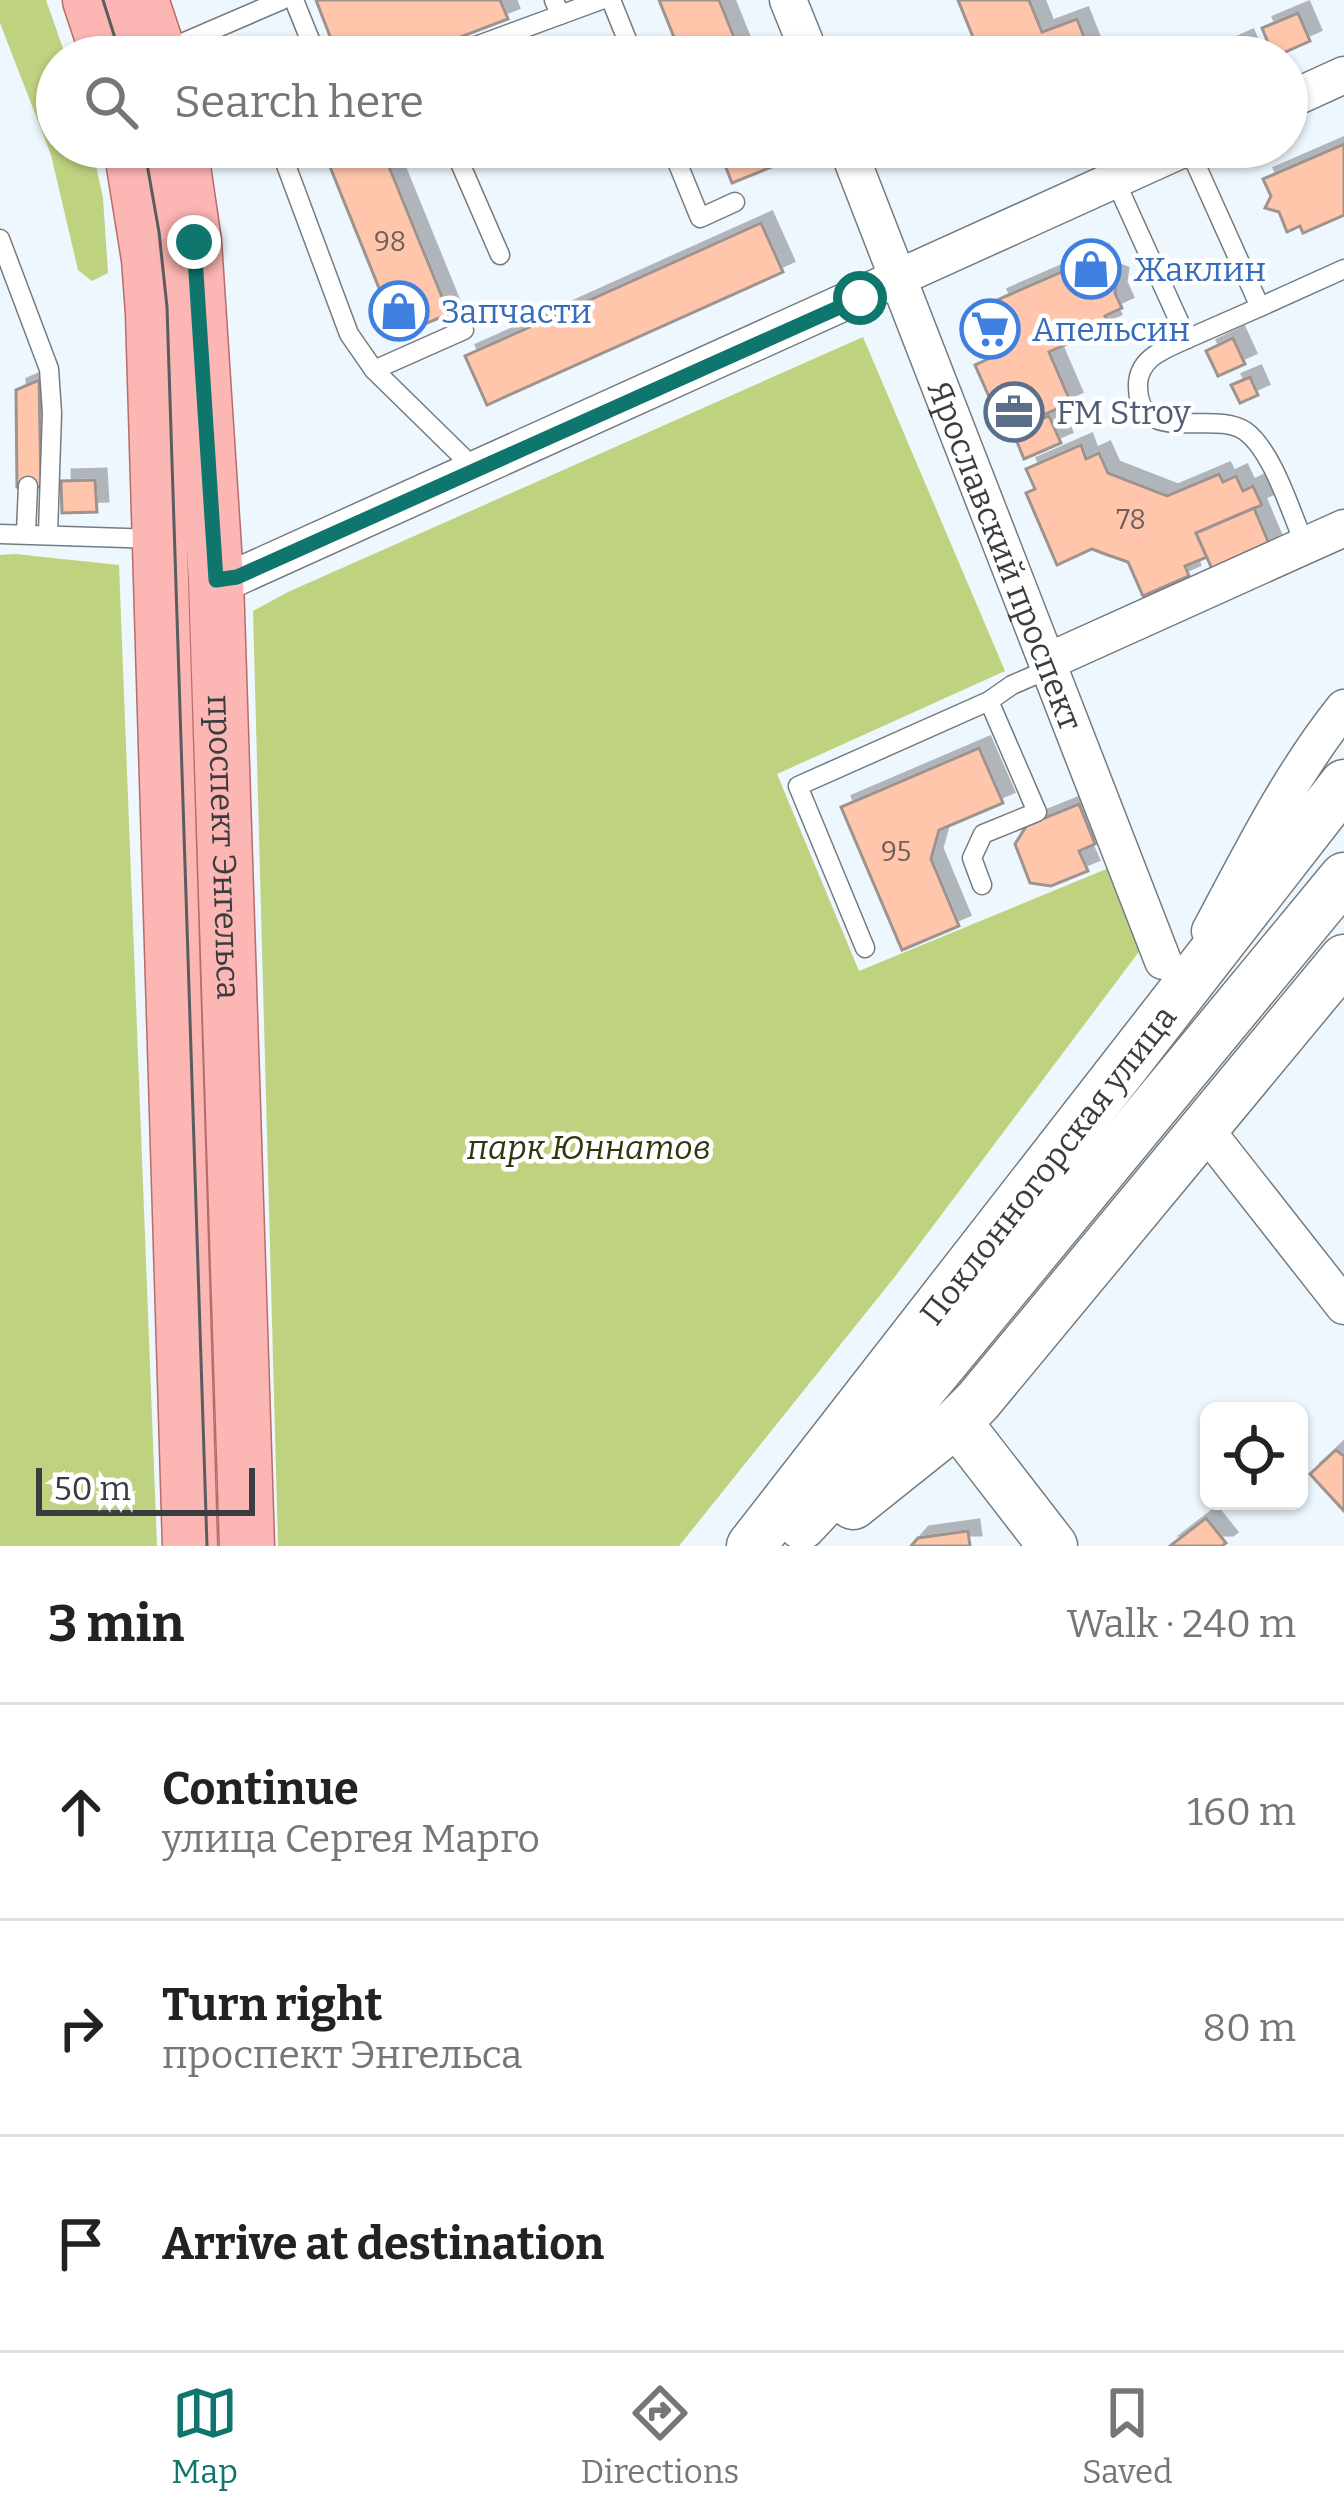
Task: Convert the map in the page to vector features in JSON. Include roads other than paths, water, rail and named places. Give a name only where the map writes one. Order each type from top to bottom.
[{"type":"main road","points":[[90,0],[125,36]]},
{"type":"main road","points":[[141,0],[143,36]]},
{"type":"main road","name":"проспект Энгельса","points":[[135,168],[153,313],[218,679],[247,1546]]},
{"type":"main road","name":"проспект Энгельса","points":[[183,168],[194,242],[191,545],[161,681],[190,1546]]},
{"type":"main road","points":[[161,681],[179,670],[196,669],[218,679]]},
{"type":"main road","name":"Поклонногорская улица","points":[[751,1546],[1171,977],[1344,784]]},
{"type":"main road","name":"Поклонногорская улица","points":[[782,1546],[864,1460],[1344,877]]},
{"type":"main road","points":[[803,1546],[957,1422],[1344,959]]},
{"type":"main road","points":[[957,1422],[1053,1546]]},
{"type":"street","points":[[788,0],[803,36]]},
{"type":"street","points":[[1308,91],[1344,75]]},
{"type":"street","name":"Ярославский проспект","points":[[855,168],[1171,977]]},
{"type":"street","points":[[191,545],[237,577],[1141,168]]},
{"type":"street","points":[[1050,664],[1344,528]]},
{"type":"street","points":[[1171,977],[1313,746],[1344,708]]},
{"type":"street","points":[[1204,1128],[1344,1306]]},
{"type":"lane","points":[[193,36],[282,0]]},
{"type":"lane","points":[[294,0],[309,36]]},
{"type":"lane","points":[[494,36],[557,8],[601,0]]},
{"type":"lane","points":[[611,0],[626,36]]},
{"type":"lane","points":[[287,168],[350,334],[374,370],[477,470]]},
{"type":"lane","points":[[462,168],[500,255]]},
{"type":"lane","points":[[680,168],[700,218],[735,202]]},
{"type":"lane","points":[[1197,168],[1260,307]]},
{"type":"lane","points":[[1115,180],[1187,339]]},
{"type":"lane","points":[[0,239],[49,369],[48,533]]},
{"type":"lane","points":[[1305,545],[1257,441],[1240,427],[1219,422],[1162,422],[1145,412],[1137,391],[1139,370],[1155,354],[1344,269]]},
{"type":"lane","points":[[374,370],[464,330]]},
{"type":"lane","points":[[26,532],[28,486]]},
{"type":"lane","points":[[0,534],[48,533],[191,545]]},
{"type":"lane","points":[[865,948],[798,786],[989,701],[1050,664]]},
{"type":"lane","points":[[982,886],[972,858],[983,835],[1036,812],[989,701]]},
{"type":"tram line","points":[[103,0],[114,36]]},
{"type":"tram line","points":[[148,168],[167,307],[207,1546]]},
{"type":"place","name":"Жаклин","points":[[1091,269]]},
{"type":"place","name":"Запчасти","points":[[399,311]]},
{"type":"place","name":"Апельсин","points":[[990,329]]},
{"type":"place","name":"FM Stroy","points":[[1014,412]]},
{"type":"park label","name":"парк Юннатов","points":[[589,1147]]}]
